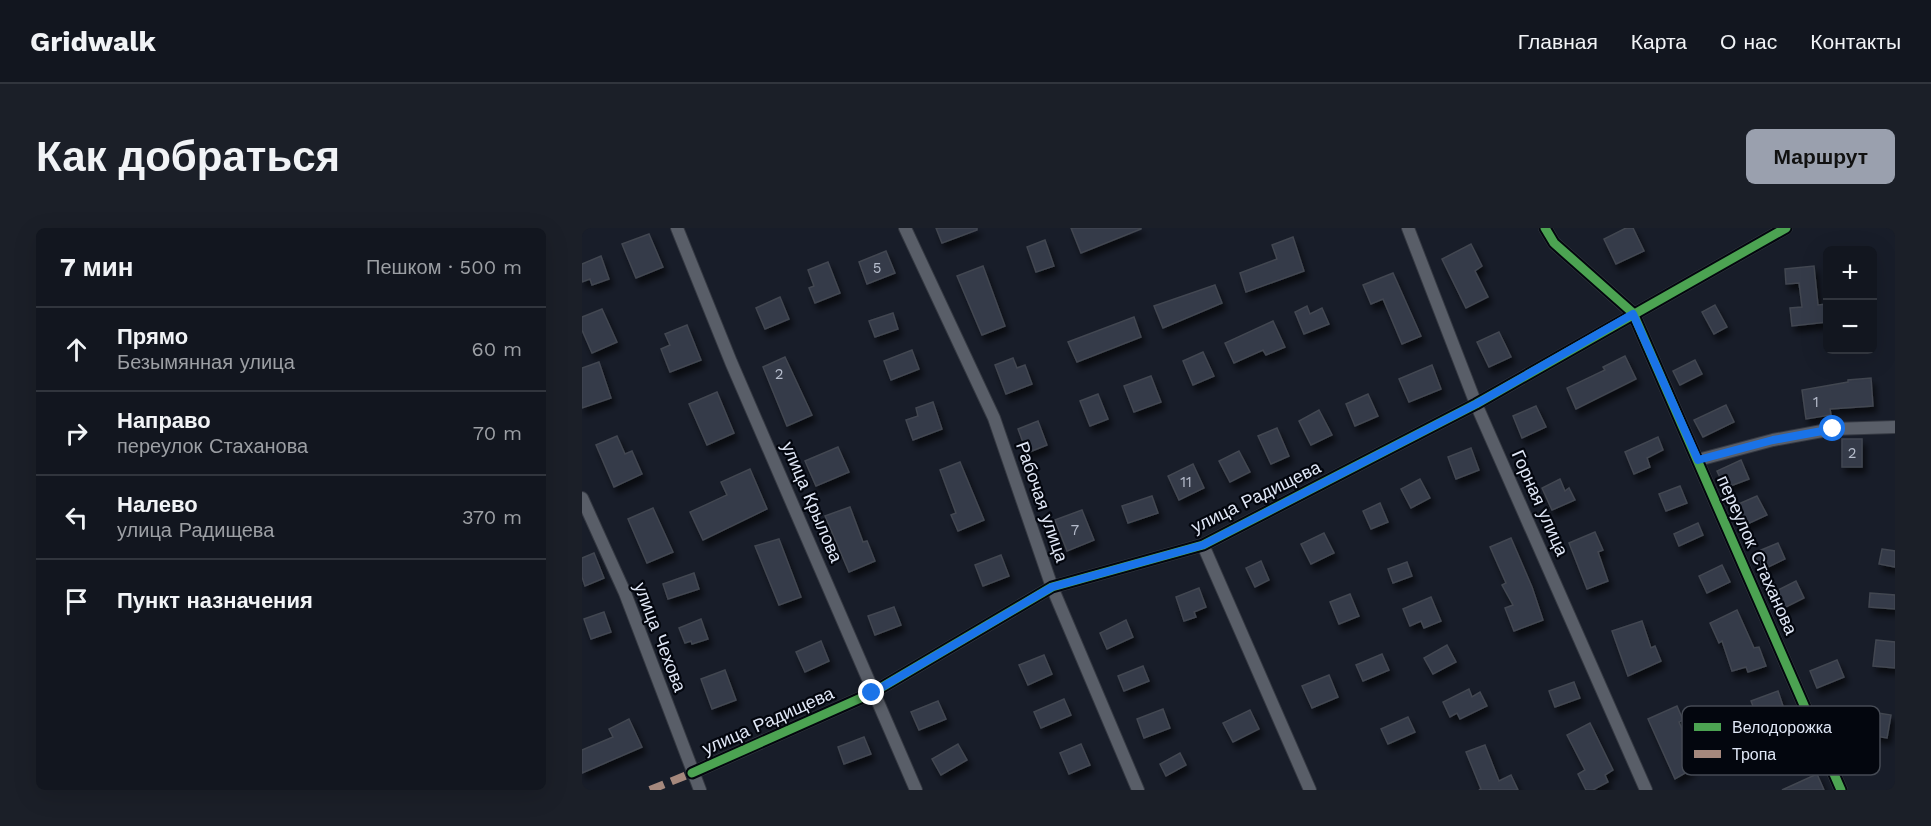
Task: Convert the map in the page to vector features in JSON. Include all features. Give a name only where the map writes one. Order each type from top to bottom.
[{"type":"street","name":"улица Крылова","points":[[677,228],[731,362],[800,515],[872,693],[916,790]]},
{"type":"street","name":"Рабочая улица","points":[[905,228],[994,418],[1052,587],[1138,790]]},
{"type":"street","name":"Горная улица","points":[[1408,228],[1476,404],[1646,790]]},
{"type":"street","name":"переулок Стаханова","points":[[1545,228],[1554,243],[1633,314],[1805,706]]},
{"type":"street","name":"улица Радищева","points":[[692,773],[872,693],[1052,587],[1203,545],[1476,404],[1786,228]]},
{"type":"street","points":[[1698,460],[1773,440],[1833,429],[1895,427]]},
{"type":"street","name":"улица Чехова","points":[[582,498],[625,593],[700,790]]},
{"type":"street","points":[[1203,545],[1310,790]]},
{"type":"street","name":"переулок Стаханова","points":[[1834,775],[1841,790]]},
{"type":"building","points":[[936,228],[977,228],[977,230],[942,243]]},
{"type":"building","points":[[1071,228],[1141,228],[1141,229],[1081,253]]},
{"type":"building","points":[[1626,228],[1633,228],[1644,251],[1616,264],[1604,239]]},
{"type":"building","points":[[649,234],[663,267],[636,278],[622,244]]},
{"type":"building","points":[[1293,237],[1304,271],[1246,292],[1240,273],[1277,259],[1272,245]]},
{"type":"building","points":[[1045,240],[1054,266],[1036,272],[1027,247]]},
{"type":"building","points":[[1471,244],[1482,266],[1475,271],[1488,297],[1466,308],[1442,259]]},
{"type":"building","points":[[886,251],[895,273],[867,284],[859,262]]},
{"type":"building","points":[[601,256],[609,279],[592,285],[590,279],[582,282],[582,264]]},
{"type":"building","points":[[828,262],[840,293],[815,303],[809,288],[814,286],[808,270]]},
{"type":"building","points":[[983,266],[1005,326],[982,335],[957,276]]},
{"type":"building","points":[[1814,266],[1818,305],[1823,304],[1823,322],[1792,326],[1790,308],[1802,307],[1799,283],[1786,284],[1785,269]]},
{"type":"building","points":[[1393,273],[1421,336],[1402,344],[1383,299],[1371,304],[1363,285]]},
{"type":"building","points":[[1215,285],[1222,303],[1163,328],[1154,306]]},
{"type":"building","points":[[780,297],[789,319],[765,329],[756,308]]},
{"type":"building","points":[[1715,305],[1727,327],[1714,334],[1702,312]]},
{"type":"building","points":[[1307,306],[1310,314],[1322,308],[1329,324],[1304,334],[1295,312]]},
{"type":"building","points":[[602,309],[617,342],[592,353],[582,330],[582,317]]},
{"type":"building","points":[[893,313],[898,329],[875,337],[869,321]]},
{"type":"building","points":[[1134,317],[1141,337],[1077,362],[1068,342]]},
{"type":"building","points":[[1273,321],[1285,347],[1266,355],[1263,350],[1234,363],[1225,343]]},
{"type":"building","points":[[687,325],[701,360],[670,372],[661,349],[670,345],[665,334]]},
{"type":"building","points":[[1499,332],[1511,357],[1489,367],[1477,342]]},
{"type":"building","points":[[912,350],[919,369],[891,380],[884,361]]},
{"type":"building","points":[[1203,352],[1214,376],[1193,385],[1183,361]]},
{"type":"building","points":[[1625,356],[1636,379],[1576,409],[1567,388],[1605,370],[1603,367]]},
{"type":"building","points":[[785,357],[812,415],[787,426],[763,367]]},
{"type":"building","points":[[1013,358],[1017,368],[1025,365],[1032,384],[1006,394],[995,365]]},
{"type":"building","points":[[1695,360],[1702,374],[1680,385],[1673,371]]},
{"type":"building","points":[[599,362],[611,398],[582,408],[582,368]]},
{"type":"building","points":[[1432,365],[1441,389],[1409,402],[1399,379]]},
{"type":"building","points":[[1151,376],[1161,402],[1134,412],[1124,386]]},
{"type":"building","points":[[1871,378],[1873,406],[1830,409],[1831,415],[1806,419],[1802,390],[1848,382],[1848,380]]},
{"type":"building","points":[[717,392],[734,433],[707,445],[689,404]]},
{"type":"building","points":[[1098,394],[1108,419],[1090,426],[1080,401]]},
{"type":"building","points":[[1368,394],[1378,416],[1355,426],[1346,404]]},
{"type":"building","points":[[933,402],[942,429],[913,440],[906,420],[918,416],[916,408]]},
{"type":"building","points":[[1726,405],[1734,422],[1703,437],[1694,420]]},
{"type":"building","points":[[1536,406],[1546,427],[1522,438],[1513,416]]},
{"type":"building","points":[[1319,410],[1332,435],[1311,445],[1299,421]]},
{"type":"building","points":[[1038,421],[1047,445],[1027,453],[1018,429]]},
{"type":"building","points":[[1277,428],[1289,456],[1271,464],[1258,436]]},
{"type":"building","points":[[617,436],[625,454],[632,451],[642,474],[614,487],[596,445]]},
{"type":"building","points":[[1658,437],[1663,450],[1647,458],[1650,467],[1634,474],[1625,452]]},
{"type":"building","points":[[1842,439],[1862,439],[1862,467],[1842,467]]},
{"type":"building","points":[[838,447],[849,472],[816,486],[805,461]]},
{"type":"building","points":[[1471,448],[1479,470],[1456,479],[1448,457]]},
{"type":"building","points":[[1239,451],[1250,472],[1230,482],[1219,461]]},
{"type":"building","points":[[1741,460],[1749,479],[1725,488],[1717,471]]},
{"type":"building","points":[[960,462],[984,520],[958,531],[951,515],[956,513],[940,470]]},
{"type":"building","points":[[1193,464],[1204,488],[1179,500],[1168,476]]},
{"type":"building","points":[[750,469],[767,509],[703,540],[690,512],[727,495],[721,482]]},
{"type":"building","points":[[1420,479],[1430,498],[1411,508],[1401,489]]},
{"type":"building","points":[[1560,479],[1565,491],[1569,488],[1575,500],[1552,510],[1542,488]]},
{"type":"building","points":[[1680,486],[1687,503],[1666,511],[1659,494]]},
{"type":"building","points":[[1152,496],[1158,513],[1128,523],[1122,506]]},
{"type":"building","points":[[1757,496],[1767,515],[1743,526],[1734,506]]},
{"type":"building","points":[[1380,503],[1388,522],[1371,529],[1363,511]]},
{"type":"building","points":[[850,507],[863,542],[867,541],[875,561],[849,572],[825,516]]},
{"type":"building","points":[[653,508],[673,552],[647,563],[628,519]]},
{"type":"building","points":[[1082,510],[1094,540],[1067,551],[1055,520]]},
{"type":"building","points":[[1698,523],[1703,535],[1679,546],[1674,534]]},
{"type":"building","points":[[1595,532],[1603,550],[1598,552],[1608,581],[1587,589],[1569,543]]},
{"type":"building","points":[[1324,533],[1334,553],[1311,564],[1301,544]]},
{"type":"building","points":[[1511,538],[1543,620],[1514,631],[1505,608],[1513,605],[1502,585],[1506,583],[1490,547]]},
{"type":"building","points":[[779,539],[801,597],[779,605],[755,546]]},
{"type":"building","points":[[1778,543],[1785,559],[1762,570],[1754,553]]},
{"type":"building","points":[[1882,549],[1895,551],[1895,567],[1879,564]]},
{"type":"building","points":[[594,553],[604,578],[585,586],[582,577],[582,558]]},
{"type":"building","points":[[1001,555],[1009,576],[983,586],[975,565]]},
{"type":"building","points":[[1261,561],[1269,580],[1255,587],[1246,568]]},
{"type":"building","points":[[1407,562],[1412,576],[1393,583],[1388,569]]},
{"type":"building","points":[[1722,565],[1730,582],[1707,593],[1699,576]]},
{"type":"building","points":[[694,573],[699,589],[668,599],[663,584]]},
{"type":"building","points":[[1796,581],[1804,598],[1780,610],[1772,593]]},
{"type":"building","points":[[1199,588],[1206,607],[1194,612],[1196,617],[1184,621],[1176,597]]},
{"type":"building","points":[[1870,593],[1895,595],[1895,609],[1869,607]]},
{"type":"building","points":[[1350,594],[1359,616],[1339,624],[1330,602]]},
{"type":"building","points":[[1431,597],[1441,621],[1424,628],[1421,621],[1410,626],[1403,609]]},
{"type":"building","points":[[894,607],[901,625],[875,635],[868,616]]},
{"type":"building","points":[[1737,610],[1754,648],[1759,647],[1766,666],[1748,672],[1746,667],[1732,671],[1722,641],[1719,643],[1710,623]]},
{"type":"building","points":[[604,612],[611,632],[591,639],[584,619]]},
{"type":"building","points":[[701,619],[708,639],[692,644],[691,641],[685,643],[679,628]]},
{"type":"building","points":[[1126,620],[1133,637],[1107,649],[1100,633]]},
{"type":"building","points":[[1642,621],[1651,648],[1655,646],[1661,661],[1628,676],[1612,631]]},
{"type":"building","points":[[1876,640],[1895,642],[1895,668],[1873,666]]},
{"type":"building","points":[[821,641],[829,661],[805,672],[796,652]]},
{"type":"building","points":[[1447,645],[1456,662],[1433,674],[1424,658]]},
{"type":"building","points":[[1382,654],[1389,670],[1363,681],[1356,665]]},
{"type":"building","points":[[1044,655],[1052,674],[1028,685],[1019,665]]},
{"type":"building","points":[[1837,660],[1844,677],[1817,688],[1810,671]]},
{"type":"building","points":[[1143,666],[1149,681],[1124,691],[1118,676]]},
{"type":"building","points":[[725,670],[736,700],[712,709],[701,679]]},
{"type":"building","points":[[1329,675],[1338,697],[1312,708],[1302,686]]},
{"type":"building","points":[[1574,682],[1580,698],[1555,707],[1549,691]]},
{"type":"building","points":[[1469,689],[1472,697],[1480,692],[1487,706],[1460,719],[1457,713],[1450,717],[1443,702]]},
{"type":"building","points":[[1778,691],[1783,706],[1753,706],[1751,701]]},
{"type":"building","points":[[1064,699],[1071,715],[1041,728],[1034,712]]},
{"type":"building","points":[[938,701],[946,719],[919,730],[911,712]]},
{"type":"building","points":[[1677,706],[1682,718],[1679,722],[1682,729],[1682,775],[1675,779],[1648,719]]},
{"type":"building","points":[[1163,709],[1170,728],[1144,738],[1137,719]]},
{"type":"building","points":[[1250,710],[1259,729],[1233,742],[1223,723]]},
{"type":"building","points":[[1880,713],[1891,715],[1887,738],[1880,737]]},
{"type":"building","points":[[1408,717],[1415,732],[1388,744],[1381,729]]},
{"type":"building","points":[[629,719],[642,747],[582,773],[582,750],[613,737],[609,729]]},
{"type":"building","points":[[1590,723],[1613,770],[1605,775],[1608,782],[1593,790],[1586,790],[1578,774],[1585,770],[1567,735]]},
{"type":"building","points":[[864,737],[871,754],[844,764],[838,747]]},
{"type":"building","points":[[958,744],[967,760],[941,775],[932,759]]},
{"type":"building","points":[[1081,744],[1090,765],[1069,774],[1060,753]]},
{"type":"building","points":[[1485,745],[1499,781],[1511,775],[1518,790],[1479,790],[1481,789],[1466,752]]},
{"type":"building","points":[[1180,753],[1186,765],[1166,776],[1160,764]]},
{"type":"building","points":[[1817,775],[1824,790],[1782,790]]},
{"type":"marked path","points":[[650,790],[692,773]]},
{"type":"cycle path","points":[[1545,228],[1554,243],[1633,313],[1804,706]]},
{"type":"cycle path","points":[[692,773],[872,693],[1052,587],[1203,545],[1476,404],[1786,228]]},
{"type":"cycle path","points":[[1834,775],[1841,790]]},
{"type":"route","points":[[872,693],[1052,587],[1203,545],[1329,482],[1476,404],[1633,314],[1698,460],[1773,440],[1833,429]]}]
